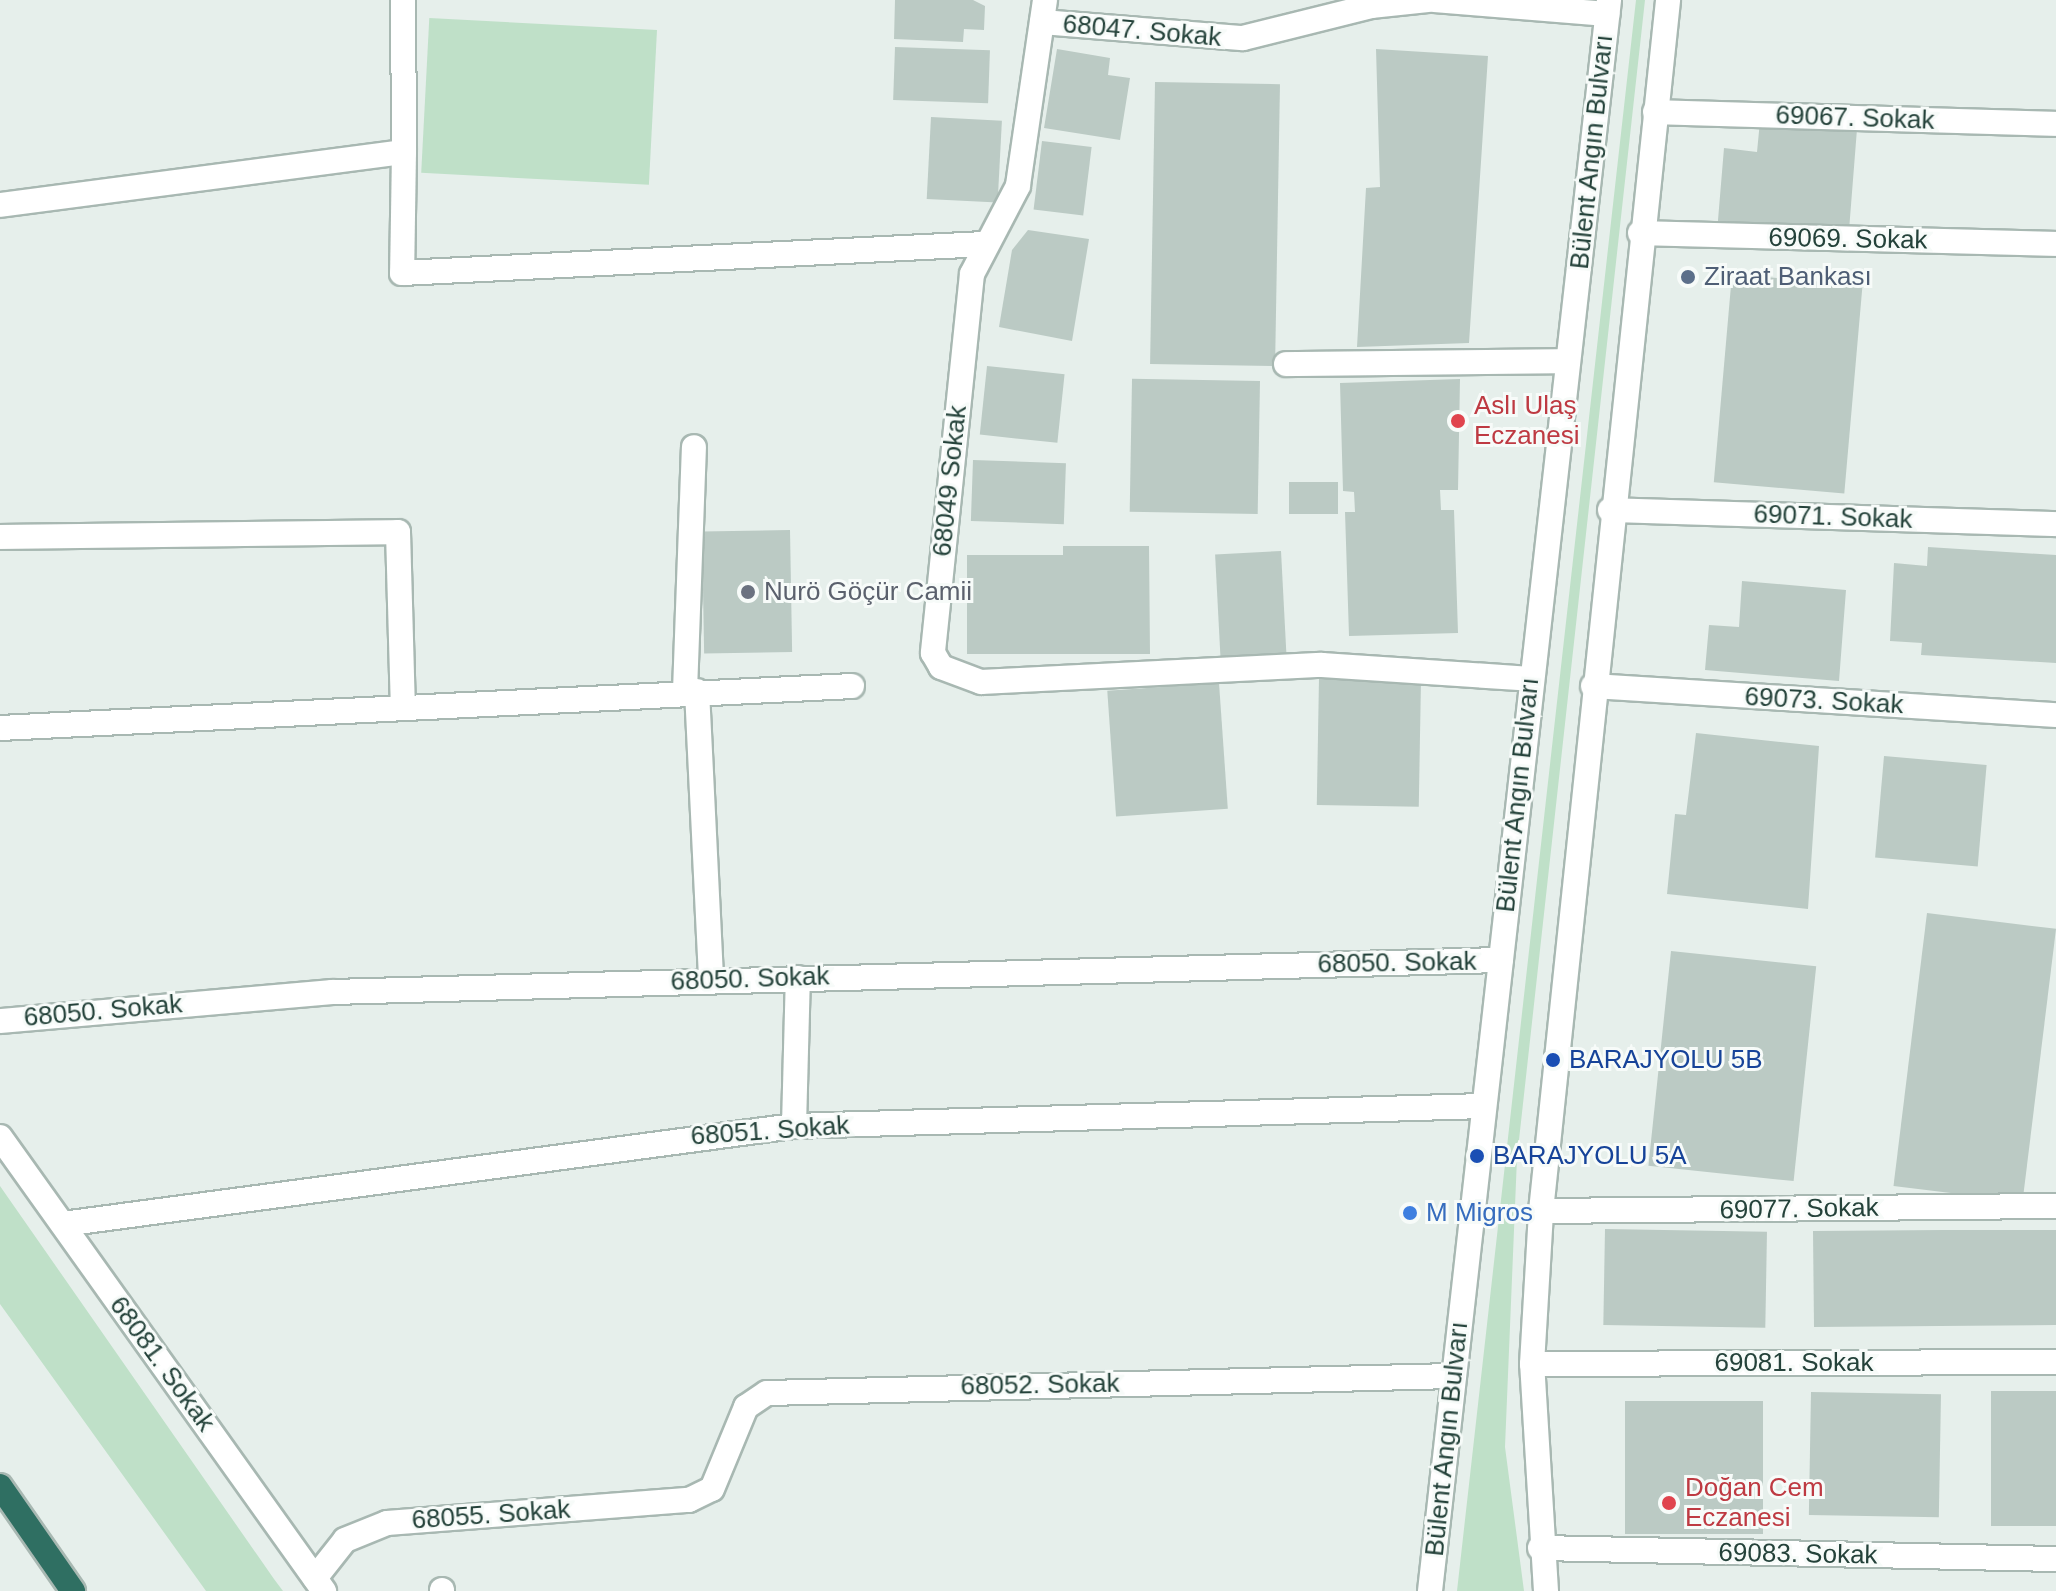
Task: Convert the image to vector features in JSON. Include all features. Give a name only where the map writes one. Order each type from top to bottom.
[{"type":"highway","points":[[0,1486],[73,1591]]},
{"type":"street","points":[[403,0],[402,273],[984,244]]},
{"type":"street","name":"68047. Sokak","points":[[1044,11],[1243,38],[1371,6],[1431,0],[1608,7]]},
{"type":"street","points":[[1546,1591],[1540,1548],[1532,1364],[1541,1211],[1610,510],[1668,0]]},
{"type":"street","name":"Bülent Angın Bulvarı","points":[[1430,1591],[1608,7]]},
{"type":"street","name":"68049 Sokak","points":[[1044,11],[1018,186],[984,244],[968,309],[933,653],[941,667],[981,682],[1322,665],[1531,679]]},
{"type":"street","name":"69067. Sokak","points":[[1655,112],[2056,124]]},
{"type":"street","points":[[0,205],[404,152]]},
{"type":"street","name":"69069. Sokak","points":[[1640,233],[2056,244]]},
{"type":"street","points":[[1286,364],[1568,361]]},
{"type":"street","points":[[694,447],[691,691],[711,980]]},
{"type":"street","name":"69071. Sokak","points":[[1610,510],[2056,524]]},
{"type":"street","points":[[0,537],[398,532],[403,706]]},
{"type":"street","points":[[0,728],[691,691],[852,686]]},
{"type":"street","name":"69073. Sokak","points":[[1593,686],[2056,715]]},
{"type":"street","name":"68050. Sokak","points":[[0,1021],[332,992],[1501,960]]},
{"type":"street","points":[[794,1126],[798,978]]},
{"type":"street","name":"68051. Sokak","points":[[63,1224],[794,1126],[1483,1106]]},
{"type":"street","name":"68081. Sokak","points":[[0,1137],[320,1585]]},
{"type":"street","name":"69077. Sokak","points":[[1541,1211],[2056,1206]]},
{"type":"street","name":"69081. Sokak","points":[[1532,1364],[2056,1362]]},
{"type":"street","name":"68052. Sokak","points":[[689,1500],[712,1489],[746,1407],[767,1393],[1454,1376]]},
{"type":"street","name":"68055. Sokak","points":[[320,1585],[345,1540],[387,1523],[689,1500]]},
{"type":"street","name":"69083. Sokak","points":[[1540,1548],[2056,1559]]},
{"type":"green space","points":[[1636,0],[1645,0],[1517,1158],[1505,1447],[1524,1591],[1457,1591]]},
{"type":"green space","points":[[429,18],[657,30],[649,185],[421,173]]},
{"type":"green space","points":[[0,1186],[283,1591],[206,1591],[0,1304]]},
{"type":"building","points":[[895,0],[973,0],[985,6],[984,30],[964,29],[963,42],[894,39]]},
{"type":"building","points":[[895,47],[990,50],[988,103],[893,100]]},
{"type":"building","points":[[1057,49],[1110,58],[1108,75],[1130,78],[1120,140],[1044,128]]},
{"type":"building","points":[[1376,49],[1488,56],[1469,343],[1357,347],[1366,188],[1380,187]]},
{"type":"building","points":[[1155,82],[1280,84],[1275,366],[1150,364]]},
{"type":"building","points":[[931,117],[1002,121],[998,203],[927,199]]},
{"type":"building","points":[[1760,121],[1857,129],[1848,243],[1717,232],[1724,148],[1757,152]]},
{"type":"building","points":[[1042,141],[1092,147],[1083,216],[1034,209]]},
{"type":"building","points":[[1028,230],[1089,239],[1072,341],[999,327],[1012,250]]},
{"type":"building","points":[[1732,274],[1863,285],[1844,494],[1714,482]]},
{"type":"building","points":[[987,366],[1065,374],[1057,443],[980,435]]},
{"type":"building","points":[[1132,379],[1260,381],[1258,514],[1130,512]]},
{"type":"building","points":[[1460,379],[1458,490],[1440,490],[1441,510],[1454,510],[1458,633],[1349,636],[1345,512],[1355,512],[1354,492],[1343,491],[1340,383]]},
{"type":"building","points":[[973,460],[1066,463],[1064,524],[971,521]]},
{"type":"building","points":[[1289,482],[1338,482],[1338,514],[1289,514]]},
{"type":"building","name":"Nurö Göçür Camii","points":[[790,530],[792,652],[704,654],[702,532]]},
{"type":"building","points":[[1063,546],[1149,546],[1150,654],[967,654],[967,555],[1063,555]]},
{"type":"building","points":[[1928,547],[2056,555],[2056,663],[1921,655],[1922,643],[1890,641],[1894,563],[1927,566]]},
{"type":"building","points":[[1281,551],[1286,656],[1221,659],[1215,554]]},
{"type":"building","points":[[1742,581],[1846,590],[1839,681],[1705,670],[1709,625],[1739,627]]},
{"type":"building","points":[[1319,678],[1421,680],[1419,807],[1317,805]]},
{"type":"building","points":[[1219,683],[1228,809],[1116,817],[1107,691]]},
{"type":"building","points":[[1696,733],[1819,746],[1808,909],[1667,894],[1675,814],[1686,815]]},
{"type":"building","points":[[1884,756],[1987,765],[1978,867],[1875,858]]},
{"type":"building","points":[[1927,913],[2056,929],[2023,1202],[1893,1186]]},
{"type":"building","points":[[1671,951],[1816,966],[1794,1181],[1648,1166]]},
{"type":"building","points":[[1605,1229],[1767,1232],[1765,1328],[1603,1325]]},
{"type":"building","points":[[2056,1230],[2056,1325],[1814,1327],[1813,1231]]},
{"type":"building","points":[[1991,1391],[2056,1391],[2056,1526],[1991,1526]]},
{"type":"building","points":[[1811,1392],[1941,1394],[1939,1517],[1809,1515]]},
{"type":"building","points":[[1625,1401],[1763,1401],[1763,1534],[1625,1534]]},
{"type":"place","name":"Ziraat Bankası","points":[[1688,277]]},
{"type":"place","name":"Aslı Ulaş Eczanesi","points":[[1458,421]]},
{"type":"place","name":"Nurö Göçür Camii","points":[[748,592]]},
{"type":"place","name":"BARAJYOLU 5B","points":[[1553,1060]]},
{"type":"place","name":"BARAJYOLU 5A","points":[[1477,1156]]},
{"type":"place","name":"M Migros","points":[[1410,1213]]},
{"type":"place","name":"Doğan Cem Eczanesi","points":[[1669,1503]]}]
